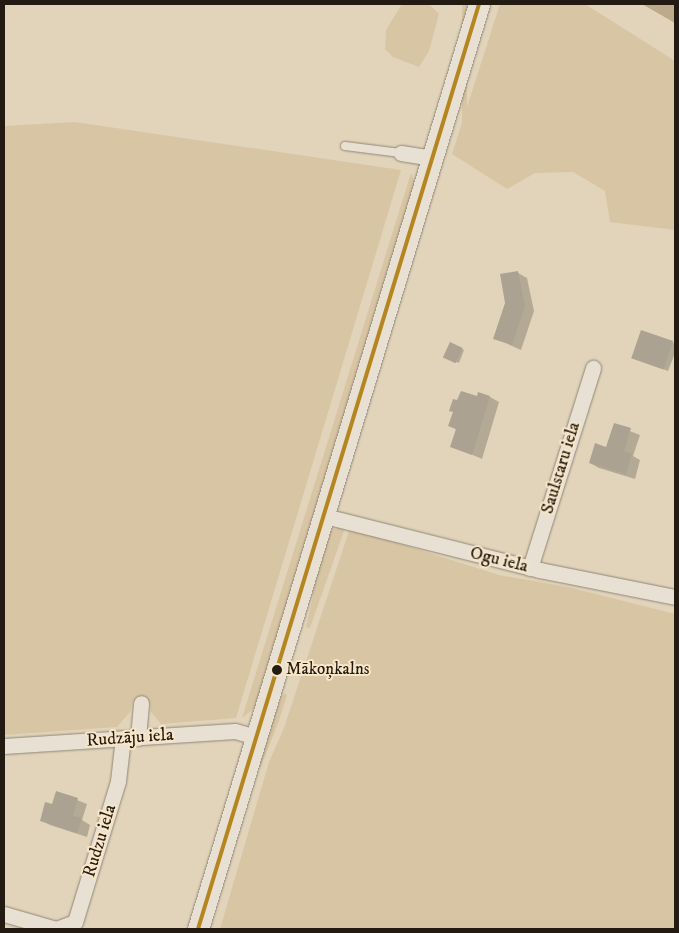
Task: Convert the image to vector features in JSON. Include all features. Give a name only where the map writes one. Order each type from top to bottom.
[{"type":"main road","points":[[198,929],[479,4]]},
{"type":"street","points":[[401,152],[433,158]]},
{"type":"street","name":"Saulstaru iela","points":[[530,568],[593,368]]},
{"type":"street","name":"Ogu iela","points":[[325,516],[530,568],[675,597]]},
{"type":"street","points":[[131,738],[141,703]]},
{"type":"street","name":"Rudzāju iela","points":[[4,746],[235,731],[256,737]]},
{"type":"street","name":"Rudzu iela","points":[[4,914],[56,929],[74,922],[131,738]]},
{"type":"lane","points":[[345,146],[401,152]]},
{"type":"shaded area","points":[[402,4],[429,4],[439,14],[429,51],[419,67],[393,57],[385,49],[386,30]]},
{"type":"shaded area","points":[[462,4],[467,4],[467,156],[462,156]]},
{"type":"shaded area","points":[[500,4],[585,4],[675,61],[675,230],[610,222],[605,191],[573,172],[535,173],[507,189],[452,154]]},
{"type":"shaded area","points":[[642,4],[675,4],[675,23]]},
{"type":"shaded area","points":[[75,122],[401,170],[236,718],[161,724],[151,712],[150,704],[133,701],[130,712],[117,727],[4,735],[4,126]]},
{"type":"shaded area","points":[[411,173],[415,184],[259,701],[242,718]]},
{"type":"shaded area","points":[[342,526],[345,528],[310,628],[306,627],[313,596],[314,573],[328,532]]},
{"type":"shaded area","points":[[350,528],[499,575],[568,587],[675,614],[675,929],[220,929],[269,762],[284,728]]},
{"type":"shaded area","points":[[284,693],[287,695],[279,721],[261,766],[257,768],[267,727]]},
{"type":"building","points":[[518,271],[525,306],[512,345],[493,339],[505,303],[500,274]]},
{"type":"building","points":[[641,330],[673,341],[663,369],[631,358]]},
{"type":"building","points":[[450,342],[463,348],[456,363],[443,357]]},
{"type":"building","points":[[461,391],[477,396],[478,392],[490,396],[472,455],[450,447],[456,429],[448,426],[453,412],[449,411],[453,399],[457,400]]},
{"type":"building","points":[[614,423],[631,428],[624,451],[632,454],[626,474],[589,463],[595,443],[606,447]]},
{"type":"building","points":[[56,791],[78,798],[73,816],[82,818],[77,833],[40,821],[45,802],[52,804]]},
{"type":"transit line","points":[[198,929],[479,4]]},
{"type":"place","name":"Mākoņkalns","points":[[277,670]]}]
